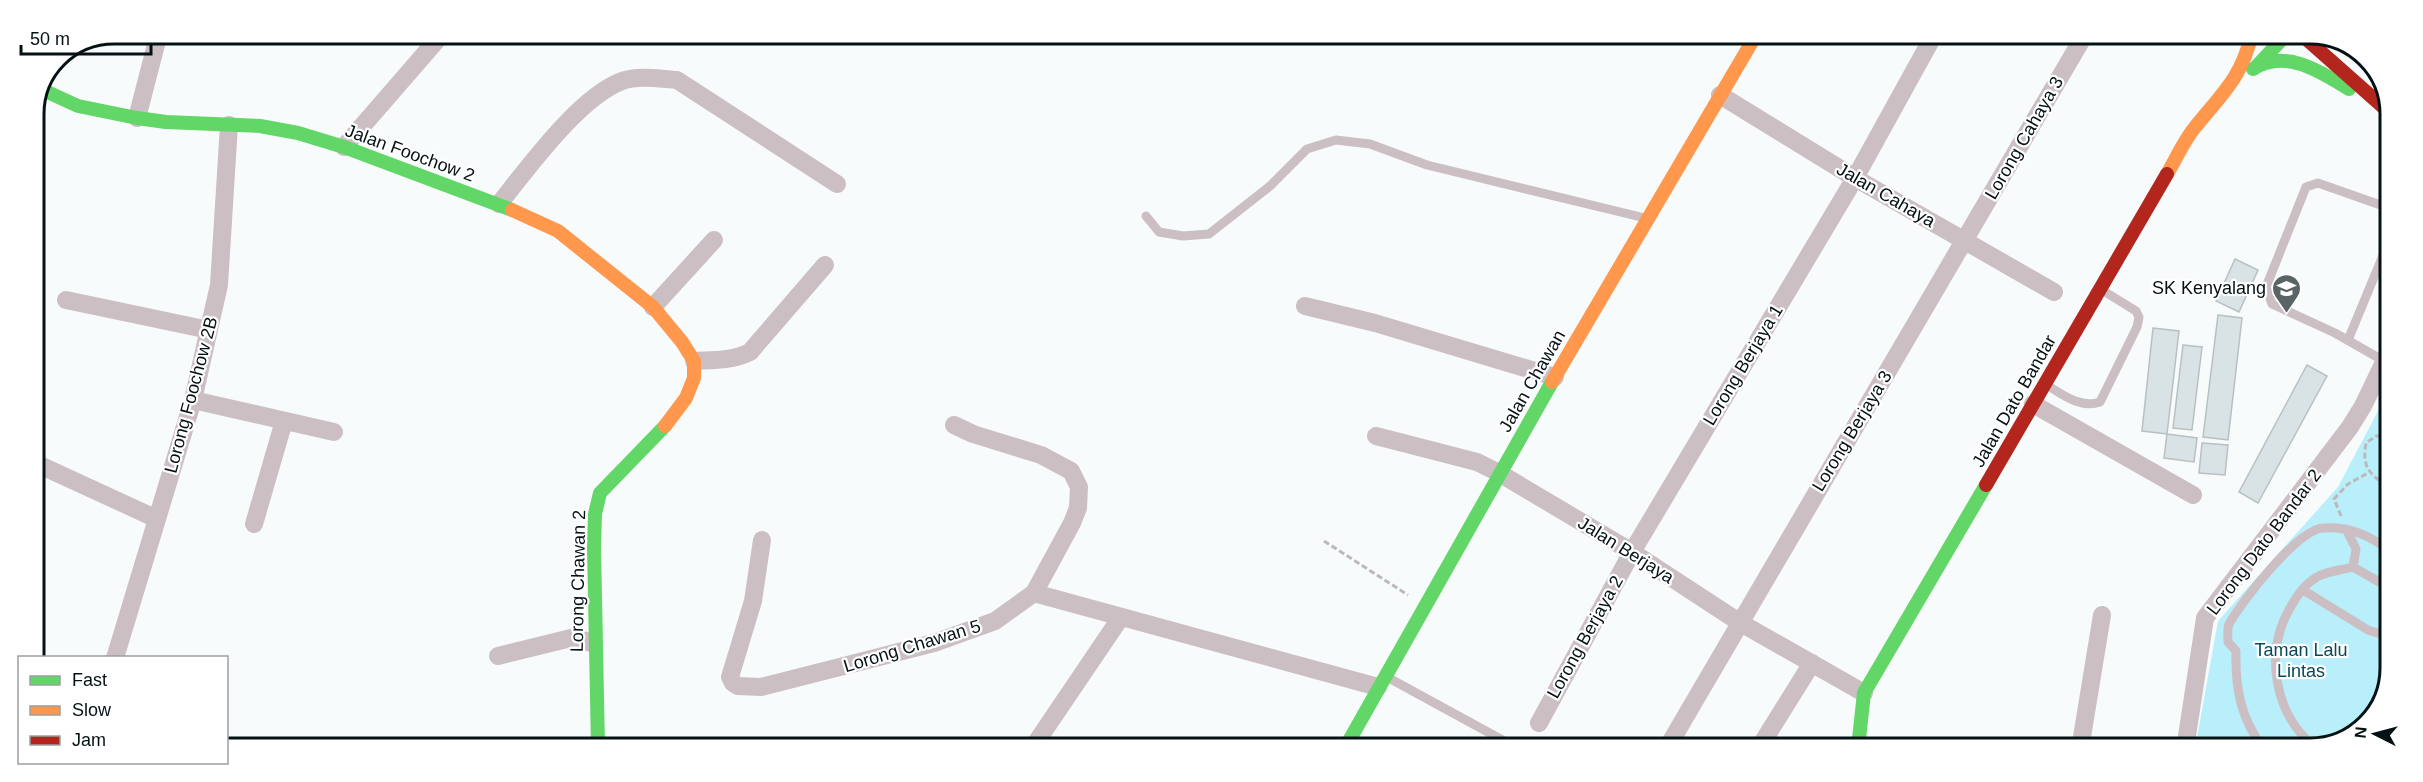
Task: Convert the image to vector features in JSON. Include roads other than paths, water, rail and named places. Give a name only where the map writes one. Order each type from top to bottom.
[{"type":"main road","name":"Jalan Chawan","points":[[1351,738],[1499,473],[1751,44]]},
{"type":"main road","points":[[2232,86],[2243,68],[2249,44]]},
{"type":"main road","points":[[2232,86],[2257,66],[2278,44]]},
{"type":"main road","points":[[2312,44],[2378,103]]},
{"type":"main road","points":[[2257,66],[2282,61],[2298,61],[2379,107]]},
{"type":"main road","name":"Jalan Dato Bandar","points":[[1859,738],[1864,693],[2194,128],[2232,86]]},
{"type":"main road","name":"Jalan Foochow 2","points":[[47,92],[78,106],[137,118],[166,122],[260,126],[298,133],[344,147],[499,204],[558,231],[653,307],[682,342],[694,370]]},
{"type":"main road","name":"Lorong Chawan 2","points":[[598,738],[594,644],[596,505],[600,493],[672,419],[686,398],[694,370]]},
{"type":"street","points":[[137,118],[156,44]]},
{"type":"street","points":[[344,147],[433,44]]},
{"type":"street","name":"Lorong Berjaya 1","points":[[1632,552],[1855,178],[1929,44]]},
{"type":"street","name":"Lorong Cahaya 3","points":[[1964,241],[2079,44]]},
{"type":"street","points":[[499,204],[548,143],[600,95],[623,81],[653,78],[677,80],[837,184]]},
{"type":"street","name":"Jalan Cahaya","points":[[1720,95],[1855,178],[2054,292]]},
{"type":"street","name":"Lorong Foochow 2B","points":[[115,656],[193,400],[219,285],[229,124]]},
{"type":"street","points":[[653,307],[714,240]]},
{"type":"street","name":"Lorong Berjaya 3","points":[[1673,738],[1964,241]]},
{"type":"street","points":[[694,370],[750,352],[825,266]]},
{"type":"street","points":[[66,300],[209,330]]},
{"type":"street","points":[[1305,306],[1375,323],[1555,377]]},
{"type":"street","name":"Lorong Dato Bandar 2","points":[[2187,738],[2205,618],[2350,427],[2379,370]]},
{"type":"street","points":[[193,400],[334,432]]},
{"type":"street","points":[[2033,404],[2193,495]]},
{"type":"street","points":[[254,524],[284,421]]},
{"type":"street","name":"Lorong Chawan 5","points":[[762,540],[753,602],[730,677],[738,686],[761,687],[934,643],[995,621],[1034,593],[1072,523],[1078,508],[1079,487],[1071,471],[1041,455],[973,434],[954,425]]},
{"type":"street","name":"Jalan Berjaya","points":[[1376,436],[1477,462],[1499,473],[1632,552],[1739,622],[1864,693]]},
{"type":"street","points":[[44,467],[157,519]]},
{"type":"street","name":"Lorong Berjaya 2","points":[[1539,723],[1632,552]]},
{"type":"street","points":[[1034,593],[1382,682]]},
{"type":"street","points":[[2082,738],[2102,615]]},
{"type":"street","points":[[1039,738],[1121,616]]},
{"type":"street","points":[[498,656],[575,638],[594,644]]},
{"type":"street","points":[[1765,738],[1812,663]]},
{"type":"lane","points":[[1146,216],[1159,232],[1183,236],[1209,234],[1270,186],[1307,149],[1336,140],[1370,144],[1427,165],[1648,219]]},
{"type":"lane","points":[[2379,205],[2318,183],[2310,184],[2306,187],[2266,287],[2272,304],[2379,354]]},
{"type":"lane","points":[[2349,340],[2379,265]]},
{"type":"lane","points":[[2045,384],[2081,403],[2092,405],[2100,402],[2137,327],[2139,317],[2136,311],[2100,289]]},
{"type":"lane","points":[[2255,738],[2240,705],[2235,674],[2236,651],[2228,642],[2228,626],[2260,581],[2294,545],[2320,528],[2346,529],[2368,536],[2380,544]]},
{"type":"lane","points":[[2346,529],[2356,549],[2353,567]]},
{"type":"lane","points":[[2307,738],[2293,722],[2281,694],[2274,664],[2280,625],[2297,595],[2316,577],[2353,567],[2380,582]]},
{"type":"lane","points":[[2303,590],[2368,630],[2380,634]]},
{"type":"lane","points":[[1382,682],[1497,738]]},
{"type":"place","name":"SK Kenyalang","points":[[2287,314]]},
{"type":"park label","name":"Taman Lalu Lintas","points":[[2301,660]]}]
